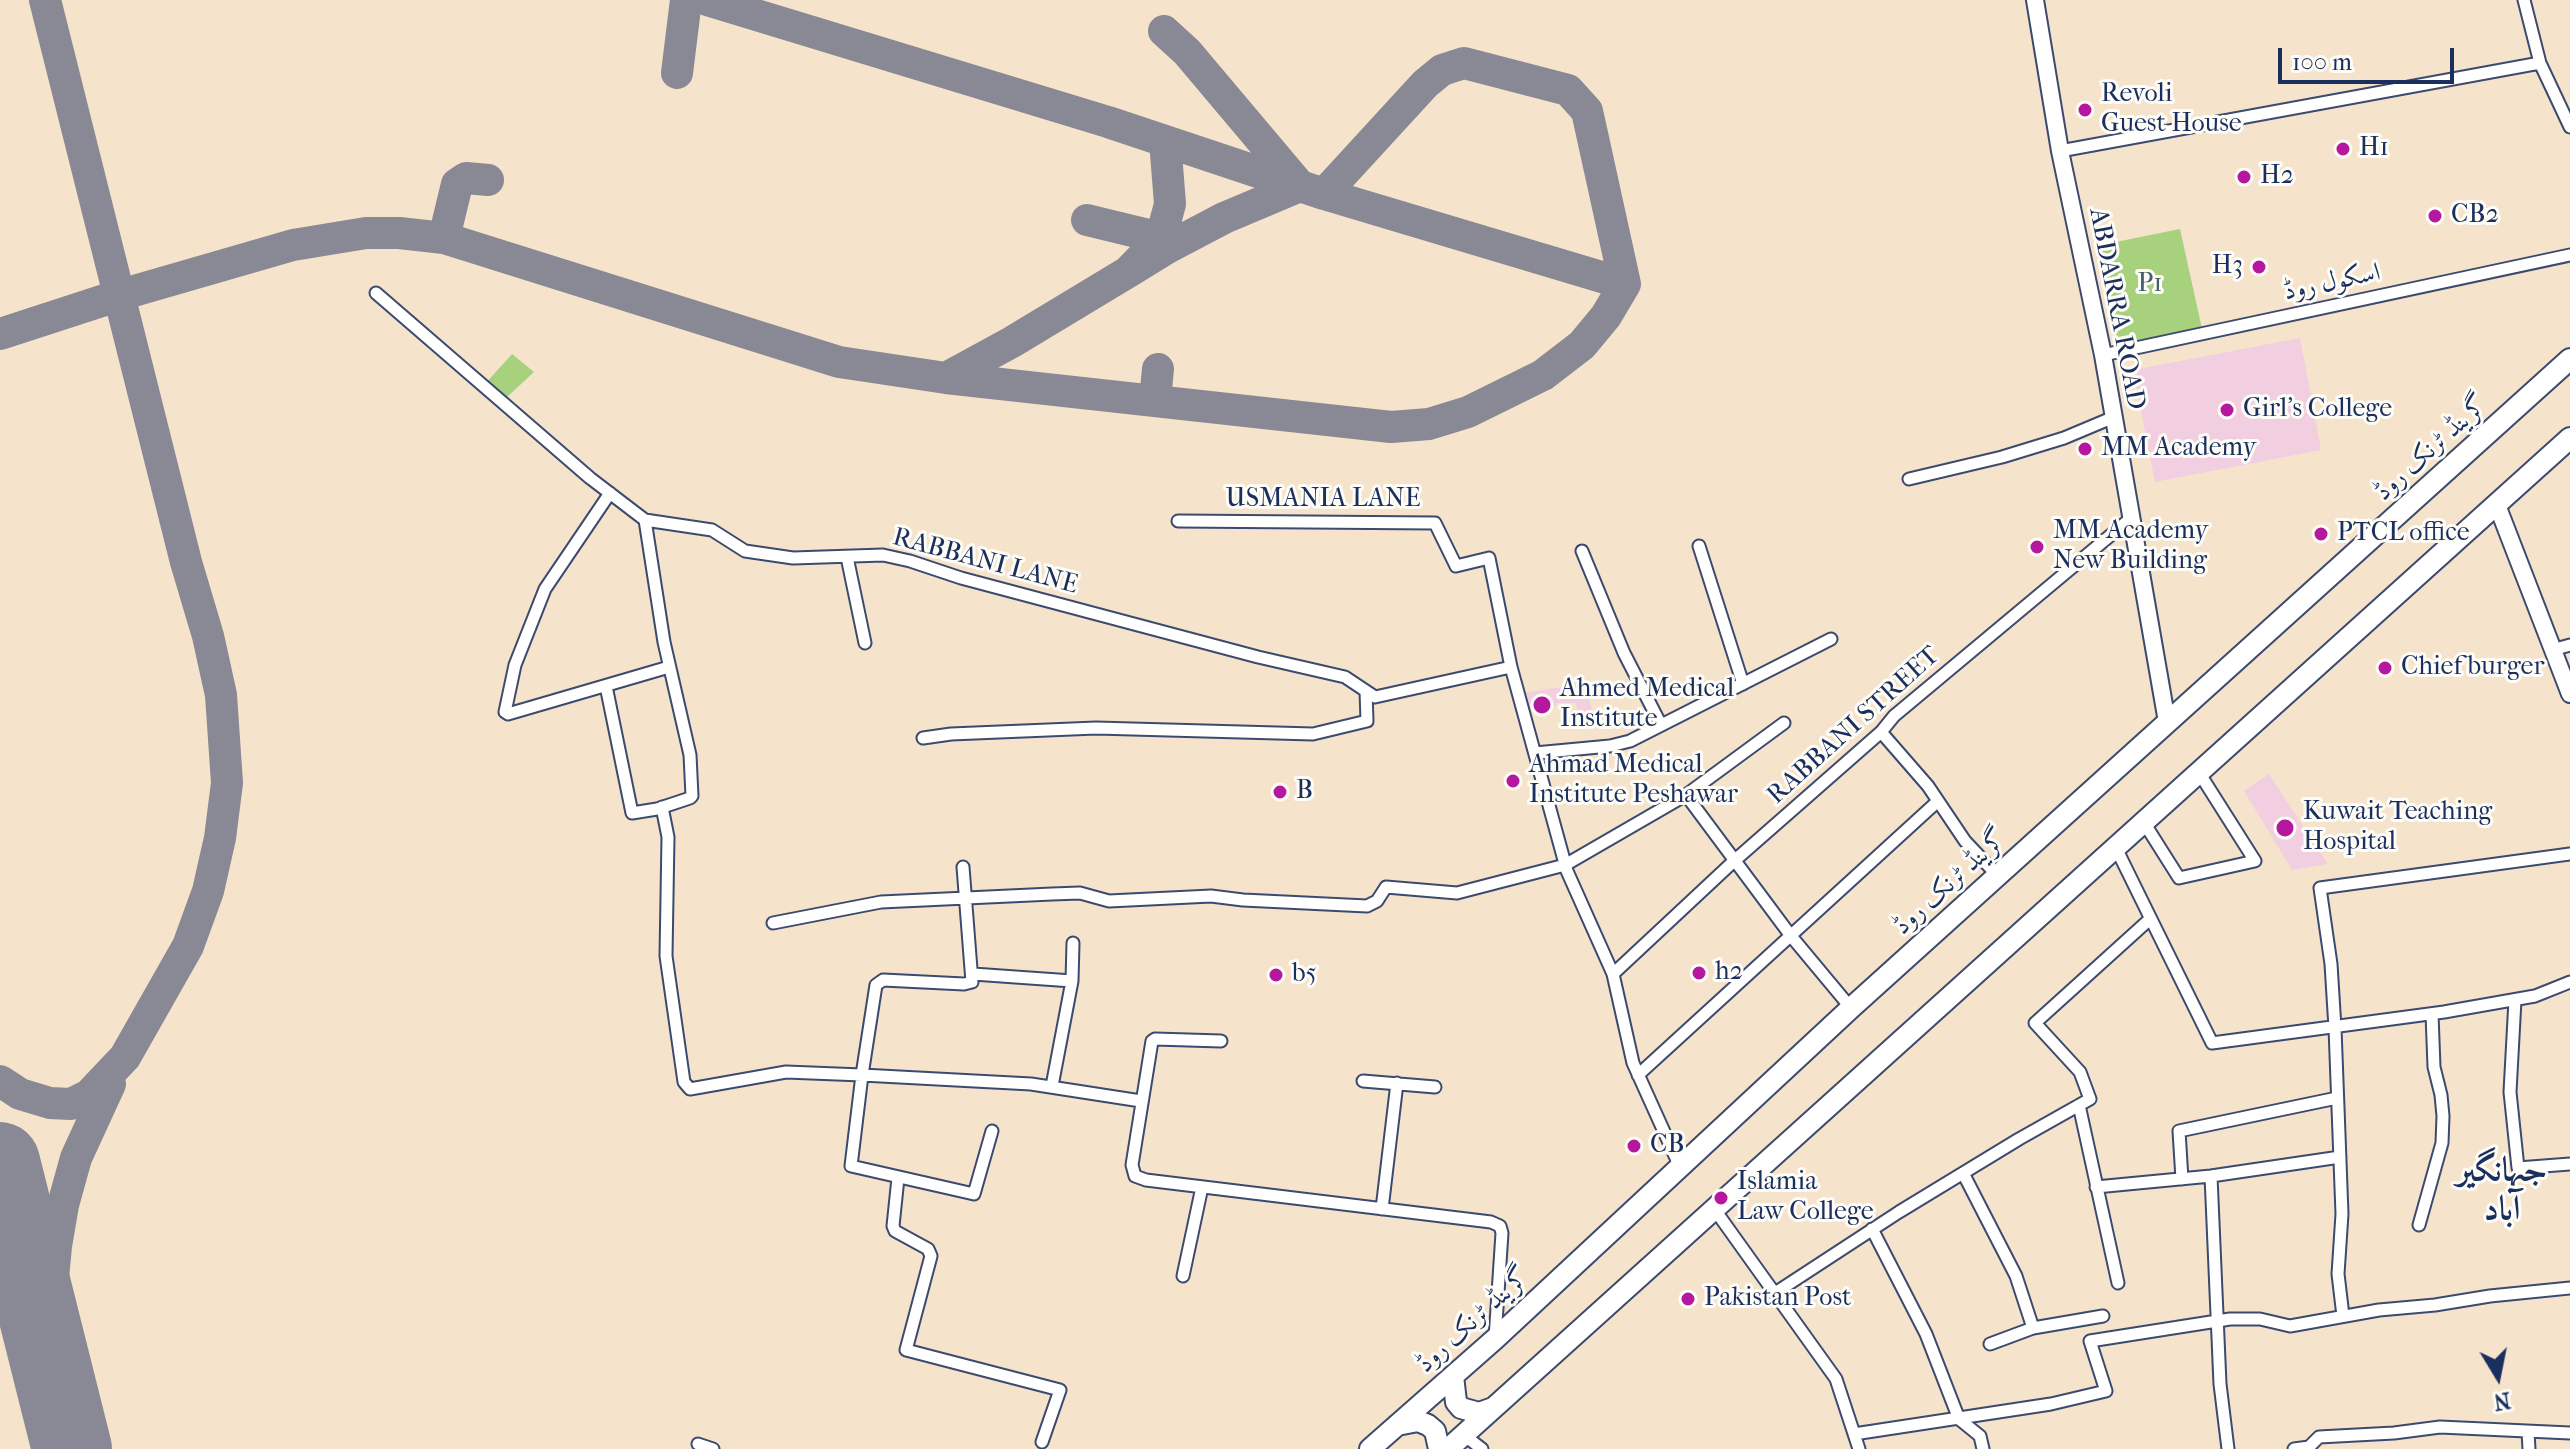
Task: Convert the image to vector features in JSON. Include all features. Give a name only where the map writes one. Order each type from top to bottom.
[{"type":"highway","name":"گرینڈ ٹرنک روڈ","points":[[1370,1449],[1495,1339],[1851,1008],[2570,359]]},
{"type":"highway","points":[[1448,1449],[2570,438]]},
{"type":"highway","points":[[1453,1376],[1456,1402],[1461,1408],[1479,1413],[1493,1408]]},
{"type":"highway","points":[[1397,1425],[1418,1421],[1428,1425],[1438,1438],[1439,1449]]},
{"type":"street","name":"ABDARRA ROAD","points":[[2035,0],[2060,151],[2103,355],[2167,722]]},
{"type":"street","points":[[2524,0],[2540,63],[2570,127]]},
{"type":"street","points":[[2060,151],[2540,63]]},
{"type":"street","name":"اسکول روڈ","points":[[2103,355],[2570,255]]},
{"type":"street","name":"RABBANI LANE","points":[[376,293],[645,520],[712,530],[745,551],[793,558],[883,555],[910,561],[1005,590],[1345,677],[1375,697],[1511,667]]},
{"type":"street","points":[[1909,479],[2029,449],[2114,417]]},
{"type":"street","points":[[610,493],[545,589],[515,665],[505,712],[508,714],[669,667]]},
{"type":"street","points":[[2497,505],[2570,694]]},
{"type":"street","name":"RABBANI STREET","points":[[1613,974],[1734,861],[1881,732],[1894,716],[2130,519]]},
{"type":"street","points":[[606,686],[632,813],[662,807],[692,796],[690,755],[669,667],[645,520]]},
{"type":"street","name":"USMANIA LANE","points":[[1178,521],[1435,523],[1456,566],[1489,558],[1511,667]]},
{"type":"street","points":[[1699,546],[1743,684]]},
{"type":"street","points":[[1582,551],[1624,653],[1661,725]]},
{"type":"street","points":[[847,557],[865,643]]},
{"type":"street","points":[[1535,753],[1610,746],[1630,741],[1831,639]]},
{"type":"street","points":[[2552,650],[2570,645]]},
{"type":"street","points":[[1511,667],[1565,865],[1613,974],[1633,1063],[1680,1167]]},
{"type":"street","points":[[923,738],[1096,728],[1313,734],[1367,721],[1366,691]]},
{"type":"street","points":[[773,923],[881,902],[1080,893],[1109,901],[1211,896],[1367,906],[1377,901],[1386,887],[1457,893],[1565,865],[1686,795],[1784,723]]},
{"type":"street","points":[[1881,732],[1938,801],[1965,841],[1998,876]]},
{"type":"street","points":[[2143,821],[2179,878],[2255,861],[2198,771]]},
{"type":"street","points":[[1686,795],[1791,936],[1851,1008]]},
{"type":"street","points":[[1638,1075],[1938,801]]},
{"type":"street","points":[[662,807],[668,837],[666,956],[685,1085],[694,1089],[786,1072],[1052,1086],[1141,1101]]},
{"type":"street","points":[[2115,846],[2212,1043],[2335,1028],[2515,1000],[2535,996],[2570,982]]},
{"type":"street","points":[[2343,1316],[2338,1274],[2342,1214],[2335,1028],[2331,964],[2320,888],[2570,854]]},
{"type":"street","points":[[963,867],[972,982],[883,980],[876,985],[851,1166],[974,1194],[992,1131]]},
{"type":"street","points":[[1775,1293],[1872,1229],[2090,1099],[2080,1072],[2035,1023],[2150,919]]},
{"type":"street","points":[[1052,1086],[1072,981],[1073,943]]},
{"type":"street","points":[[973,974],[1072,981]]},
{"type":"street","points":[[2515,1000],[2510,1092],[2518,1168],[2570,1164]]},
{"type":"street","points":[[2419,1225],[2442,1143],[2443,1116],[2434,1067],[2432,1014]]},
{"type":"street","points":[[1221,1041],[1153,1040],[1132,1165],[1135,1176],[1146,1180],[1491,1222],[1500,1226],[1495,1339]]},
{"type":"street","points":[[1363,1081],[1435,1087]]},
{"type":"street","points":[[1382,1209],[1397,1083]]},
{"type":"street","points":[[2182,1179],[2179,1131],[2337,1098]]},
{"type":"street","points":[[2079,1105],[2118,1283]]},
{"type":"street","points":[[2096,1187],[2211,1176],[2340,1157]]},
{"type":"street","points":[[1963,1173],[2016,1276],[2033,1328]]},
{"type":"street","points":[[2211,1176],[2220,1384],[2228,1449]]},
{"type":"street","points":[[898,1178],[895,1231],[928,1249],[931,1256],[906,1350],[1060,1390],[1042,1442]]},
{"type":"street","points":[[1183,1276],[1202,1187]]},
{"type":"street","points":[[1715,1210],[1836,1379],[1859,1449]]},
{"type":"street","points":[[1872,1229],[1926,1334],[1959,1419],[1980,1436],[1983,1449]]},
{"type":"street","points":[[1854,1434],[2051,1404],[2106,1391],[2090,1341],[2219,1321],[2260,1319],[2290,1326],[2379,1310],[2570,1288]]},
{"type":"street","points":[[1990,1344],[2033,1328],[2103,1316]]},
{"type":"street","points":[[2294,1449],[2440,1427],[2570,1433]]},
{"type":"street","points":[[2528,1432],[2529,1449]]},
{"type":"street","points":[[1464,1435],[1482,1449]]},
{"type":"street","points":[[698,1444],[713,1449]]},
{"type":"shaded area","name":"Girl's College","points":[[2300,338],[2321,450],[2155,482],[2133,370]]},
{"type":"shaded area","name":"Ahmed Medical Institute","points":[[1579,684],[1580,689],[1587,688],[1594,720],[1579,723],[1576,703],[1527,708],[1524,693]]},
{"type":"shaded area","name":"Kuwait Teaching Hospital","points":[[2269,774],[2328,864],[2292,870],[2244,791]]},
{"type":"green space","name":"P1","points":[[2180,229],[2202,329],[2117,344],[2101,245]]},
{"type":"green space","points":[[512,354],[534,372],[506,398],[485,384]]},
{"type":"taxiway","points":[[0,1081],[20,1094],[50,1103],[71,1104],[89,1095],[125,1057],[188,946],[208,891],[220,838],[227,783],[221,695],[208,636],[186,562],[45,0]]},
{"type":"taxiway","points":[[677,73],[686,0]]},
{"type":"taxiway","points":[[707,0],[1108,122],[1324,194],[1625,284]]},
{"type":"taxiway","points":[[1128,272],[1224,218],[1300,186],[1187,52],[1164,31]]},
{"type":"taxiway","points":[[0,334],[120,295],[293,245],[366,233],[399,233],[444,238],[839,362],[946,378],[1391,427],[1429,424],[1468,412],[1543,375],[1582,345],[1606,316],[1625,284],[1587,111],[1568,90],[1464,63],[1442,70],[1425,84],[1324,194]]},
{"type":"taxiway","points":[[946,378],[1128,272],[1161,238],[1170,204],[1165,141]]},
{"type":"taxiway","points":[[444,238],[457,184],[466,178],[488,180]]},
{"type":"taxiway","points":[[1087,220],[1161,238]]},
{"type":"taxiway","points":[[1155,400],[1158,369]]},
{"type":"taxiway","points":[[53,1370],[50,1328],[52,1289],[63,1205],[76,1158],[110,1084]]},
{"type":"runway","points":[[0,1162],[72,1449]]},
{"type":"place","name":"Revoli Guest House","points":[[2085,110]]},
{"type":"place","name":"H1","points":[[2343,149]]},
{"type":"place","name":"H2","points":[[2244,177]]},
{"type":"place","name":"CB2","points":[[2435,216]]},
{"type":"place","name":"H3","points":[[2259,267]]},
{"type":"place","name":"Girl's College","points":[[2227,410]]},
{"type":"place","name":"MM Academy","points":[[2085,449]]},
{"type":"place","name":"PTCL office","points":[[2321,534]]},
{"type":"place","name":"MM Academy New Building","points":[[2037,547]]},
{"type":"place","name":"Chief burger","points":[[2385,668]]},
{"type":"place","name":"Ahmed Medical Institute","points":[[1542,705]]},
{"type":"place","name":"Ahmad Medical Institute Peshawar","points":[[1513,781]]},
{"type":"place","name":"B","points":[[1280,792]]},
{"type":"place","name":"Kuwait Teaching Hospital","points":[[2285,828]]},
{"type":"place","name":"h2","points":[[1699,973]]},
{"type":"place","name":"b5","points":[[1276,975]]},
{"type":"place","name":"CB","points":[[1634,1146]]},
{"type":"place","name":"Islamia Law College","points":[[1721,1198]]},
{"type":"place","name":"Pakistan Post","points":[[1688,1299]]},
{"type":"district","name":"جہانگیر آباد","points":[[2502,1192]]}]
